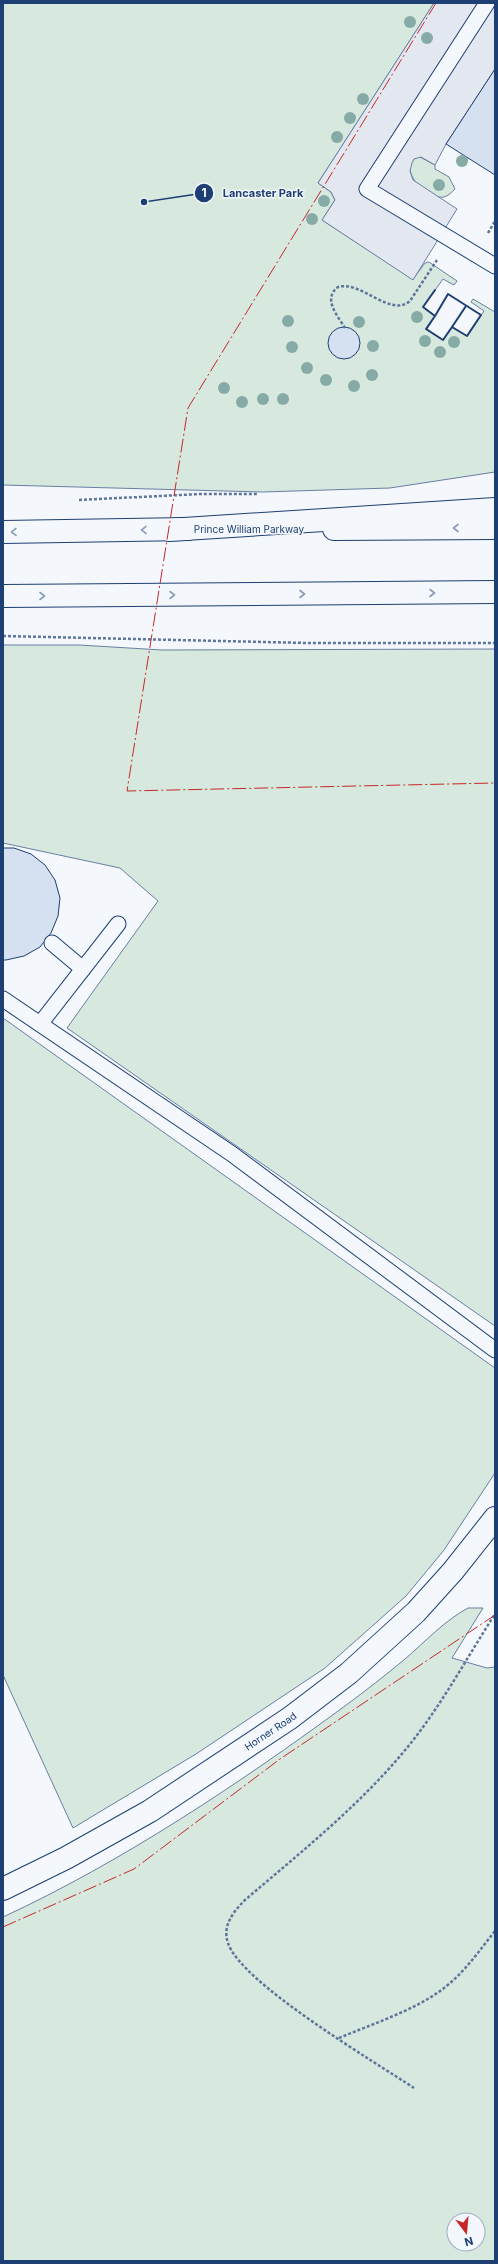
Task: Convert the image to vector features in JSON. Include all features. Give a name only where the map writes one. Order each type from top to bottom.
[{"type":"main road","points":[[169,530],[495,509]]},
{"type":"main road","name":"Prince William Parkway","points":[[3,532],[495,528]]},
{"type":"main road","points":[[3,596],[495,592]]},
{"type":"main road","name":"Horner Road","points":[[3,1889],[66,1858],[150,1811],[290,1718],[349,1673],[416,1612],[453,1571],[495,1518]]},
{"type":"lane","points":[[487,3],[367,188],[450,240],[495,266]]},
{"type":"lane","points":[[40,1024],[118,924]]},
{"type":"lane","points":[[52,943],[83,969]]},
{"type":"lane","points":[[3,999],[232,1154],[495,1350]]},
{"type":"path","points":[[345,328],[335,314],[331,300],[332,293],[336,288],[349,286],[395,306],[403,306],[410,301],[450,240]]},
{"type":"path","points":[[3,636],[308,643],[495,643]]},
{"type":"path","points":[[414,2088],[338,2038],[245,1969],[228,1942],[228,1924],[232,1915],[245,1900],[363,1796],[393,1765],[408,1747],[438,1704],[495,1614]]},
{"type":"path","points":[[338,2038],[421,2002],[443,1989],[461,1972],[495,1931]]},
{"type":"shaded area","points":[[3,3],[434,3],[318,183],[331,192],[335,200],[322,220],[413,279],[425,263],[429,262],[457,281],[454,285],[443,279],[423,307],[435,316],[427,329],[443,340],[452,327],[467,336],[484,311],[471,302],[473,299],[495,312],[495,472],[390,488],[262,492],[3,485]]},
{"type":"shaded area","points":[[434,3],[495,3],[495,69],[446,144],[435,165],[421,157],[414,159],[412,163],[410,171],[413,180],[457,209],[413,280],[322,220],[335,200],[331,192],[318,183]]},
{"type":"shaded area","points":[[418,156],[435,165],[435,169],[449,177],[455,189],[444,197],[437,197],[430,194],[416,183],[410,169],[412,162]]},
{"type":"shaded area","points":[[3,645],[79,645],[162,650],[495,649],[495,1326],[67,1028],[158,901],[120,868],[3,843]]},
{"type":"shaded area","points":[[3,1018],[495,1368],[495,1473],[444,1550],[406,1596],[325,1668],[196,1754],[73,1828],[3,1675]]},
{"type":"shaded area","points":[[468,1608],[483,1608],[452,1658],[487,1668],[495,1667],[495,2261],[3,2261],[3,1917],[92,1872],[179,1820],[222,1792],[264,1764],[353,1700],[398,1665],[443,1625]]},
{"type":"building","points":[[495,69],[495,175],[446,144]]},
{"type":"building","points":[[344,327],[355,332],[360,343],[355,354],[344,359],[333,354],[328,343],[333,332]]},
{"type":"building","points":[[3,848],[14,848],[31,854],[45,865],[55,880],[60,898],[58,916],[51,933],[40,947],[24,956],[6,960],[3,960]]},
{"type":"wall","points":[[435,290],[423,307],[435,316],[426,329],[443,340],[452,327],[467,336],[481,315],[448,294],[435,316]]},
{"type":"wall","points":[[452,327],[466,306]]},
{"type":"power","points":[[436,3],[188,408],[127,791],[495,783]]},
{"type":"power","points":[[3,1927],[134,1869],[280,1759],[495,1615]]},
{"type":"place","name":"Lancaster Park","points":[[144,202]]}]
